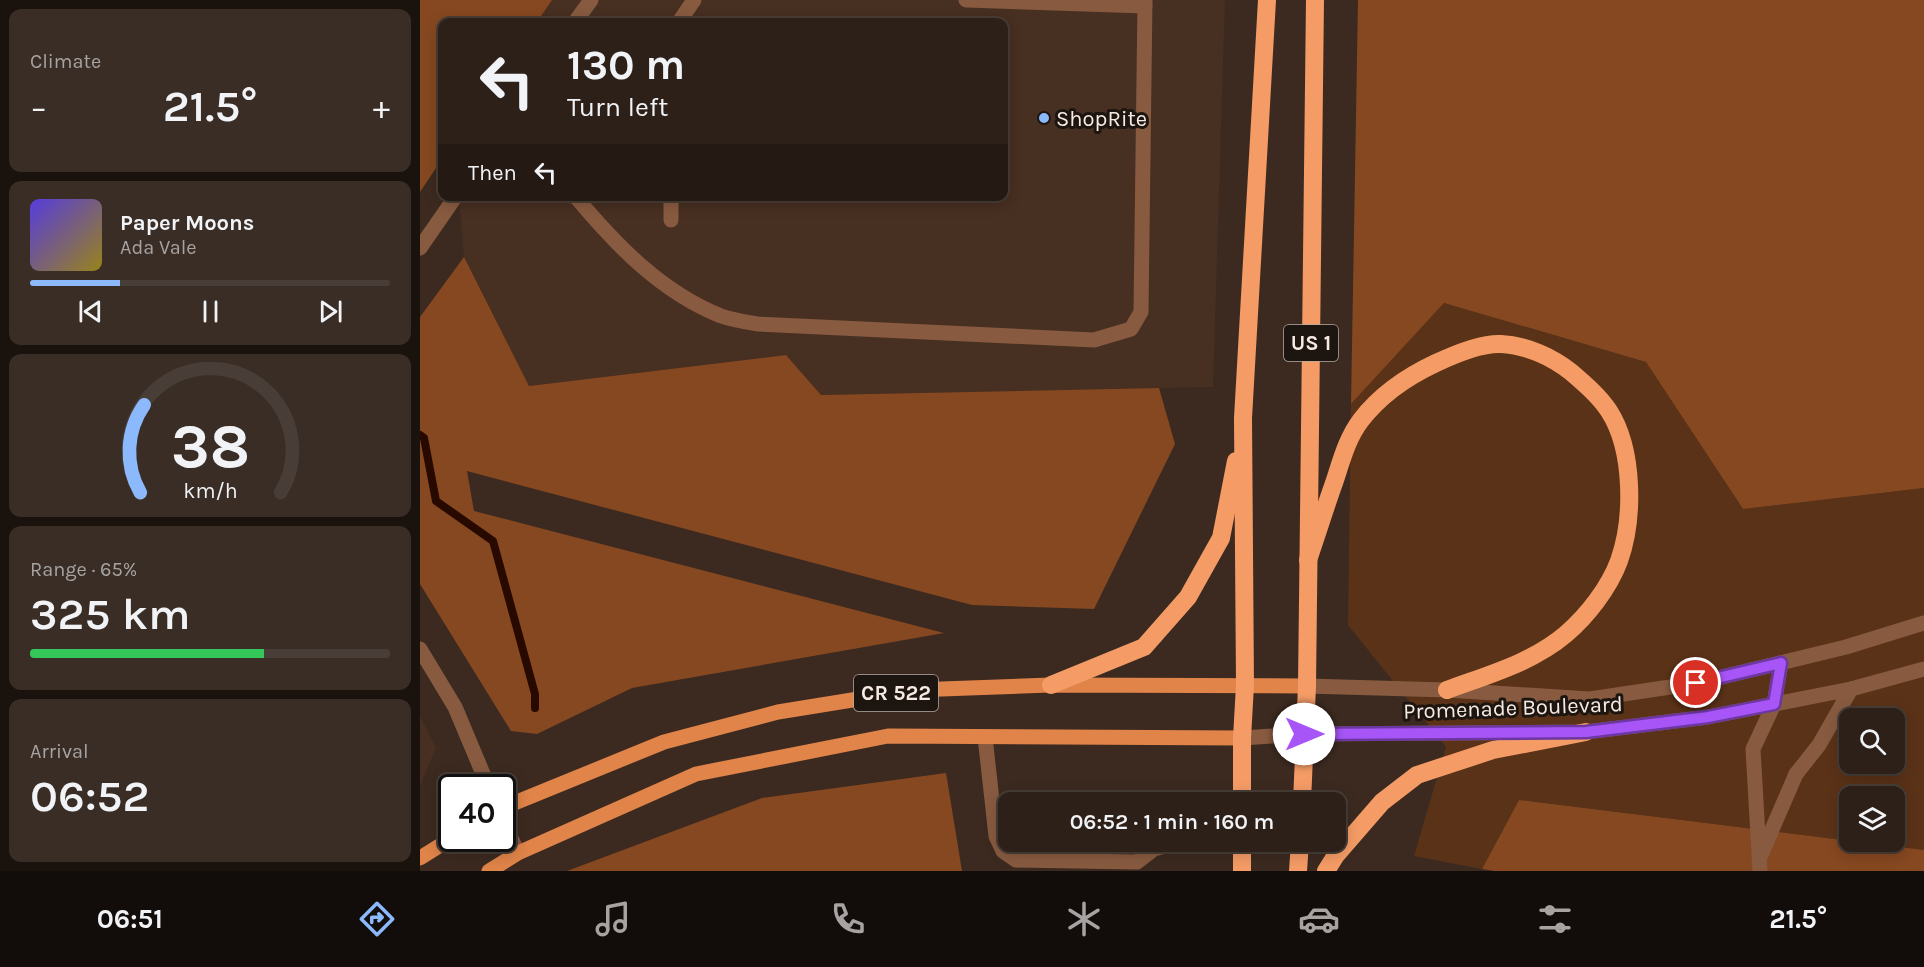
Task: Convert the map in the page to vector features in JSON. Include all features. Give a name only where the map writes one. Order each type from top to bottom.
[{"type":"highway","points":[[1242,792],[1245,685],[1244,418],[1267,0]]},
{"type":"highway","name":"US 1","points":[[1302,792],[1307,686],[1315,0]]},
{"type":"highway","points":[[1308,560],[1345,451],[1360,422],[1382,395],[1411,375],[1442,360],[1471,350],[1500,344],[1535,351],[1564,366],[1589,387],[1610,412],[1622,443],[1629,477],[1626,532],[1618,562],[1606,587],[1565,635],[1542,651],[1515,665],[1447,690]]},
{"type":"highway","points":[[1051,685],[1144,647],[1188,597],[1221,538],[1244,418]]},
{"type":"highway","points":[[1326,871],[1336,855],[1382,802],[1417,776],[1493,750],[1586,732]]},
{"type":"highway","points":[[1242,852],[1242,871]]},
{"type":"highway","points":[[1298,871],[1299,852]]},
{"type":"main road","name":"CR 522","points":[[516,802],[664,742],[778,712],[914,690],[1051,685],[1307,686]]},
{"type":"main road","name":"CR 522","points":[[489,871],[518,854],[696,774],[888,736],[1242,738]]},
{"type":"main road","points":[[420,858],[438,847]]},
{"type":"street","points":[[578,18],[591,0]]},
{"type":"street","points":[[682,18],[694,0]]},
{"type":"street","points":[[579,201],[605,232],[644,270],[682,297],[723,316],[758,324],[1094,340],[1131,329],[1141,312],[1145,3],[966,0]]},
{"type":"street","points":[[420,248],[453,201]]},
{"type":"street","points":[[671,201],[671,220]]},
{"type":"street","name":"Promenade Boulevard","points":[[1307,686],[1447,690],[1590,699],[1696,683],[1846,647],[1924,623]]},
{"type":"street","points":[[420,648],[455,707],[483,774]]},
{"type":"street","points":[[1760,865],[1753,749],[1774,704],[1781,663]]},
{"type":"street","name":"Promenade Boulevard","points":[[1242,738],[1304,734],[1586,732],[1708,717],[1851,689],[1924,669]]},
{"type":"street","points":[[1760,865],[1796,774],[1819,745],[1851,689]]},
{"type":"street","points":[[985,737],[996,836],[1003,851],[1016,860],[1136,866],[1151,852]]},
{"type":"street","points":[[516,850],[518,854]]},
{"type":"shaded area","points":[[420,0],[552,0],[540,18],[438,18],[438,165],[420,192]]},
{"type":"shaded area","points":[[552,0],[1225,0],[1213,387],[821,395],[786,355],[529,386],[464,257],[459,201],[1008,201],[1008,18],[540,18]]},
{"type":"shaded area","points":[[1358,0],[1924,0],[1924,488],[1743,509],[1646,362],[1444,303],[1351,404]]},
{"type":"shaded area","points":[[464,257],[529,386],[786,355],[821,395],[1159,388],[1175,444],[1094,609],[972,605],[467,471],[474,511],[944,633],[632,688],[537,734],[511,731],[420,584],[420,317]]},
{"type":"shaded area","points":[[1444,303],[1646,362],[1743,509],[1924,488],[1924,850],[1905,848],[1905,786],[1839,786],[1839,840],[1519,800],[1482,869],[1414,856],[1446,747],[1348,625],[1351,404]]},
{"type":"shaded area","points":[[420,716],[436,748],[420,785]]},
{"type":"shaded area","points":[[946,773],[962,871],[567,871],[762,798]]},
{"type":"shaded area","points":[[1519,800],[1839,840],[1839,852],[1905,852],[1905,848],[1924,850],[1924,871],[1494,871],[1482,869]]},
{"type":"waterway","points":[[420,435],[424,438],[436,501],[493,541],[535,694],[535,708]]},
{"type":"place","name":"ShopRite","points":[[1044,118]]},
{"type":"route","points":[[1304,734],[1586,732],[1708,717],[1774,704],[1781,663],[1696,683]]}]
